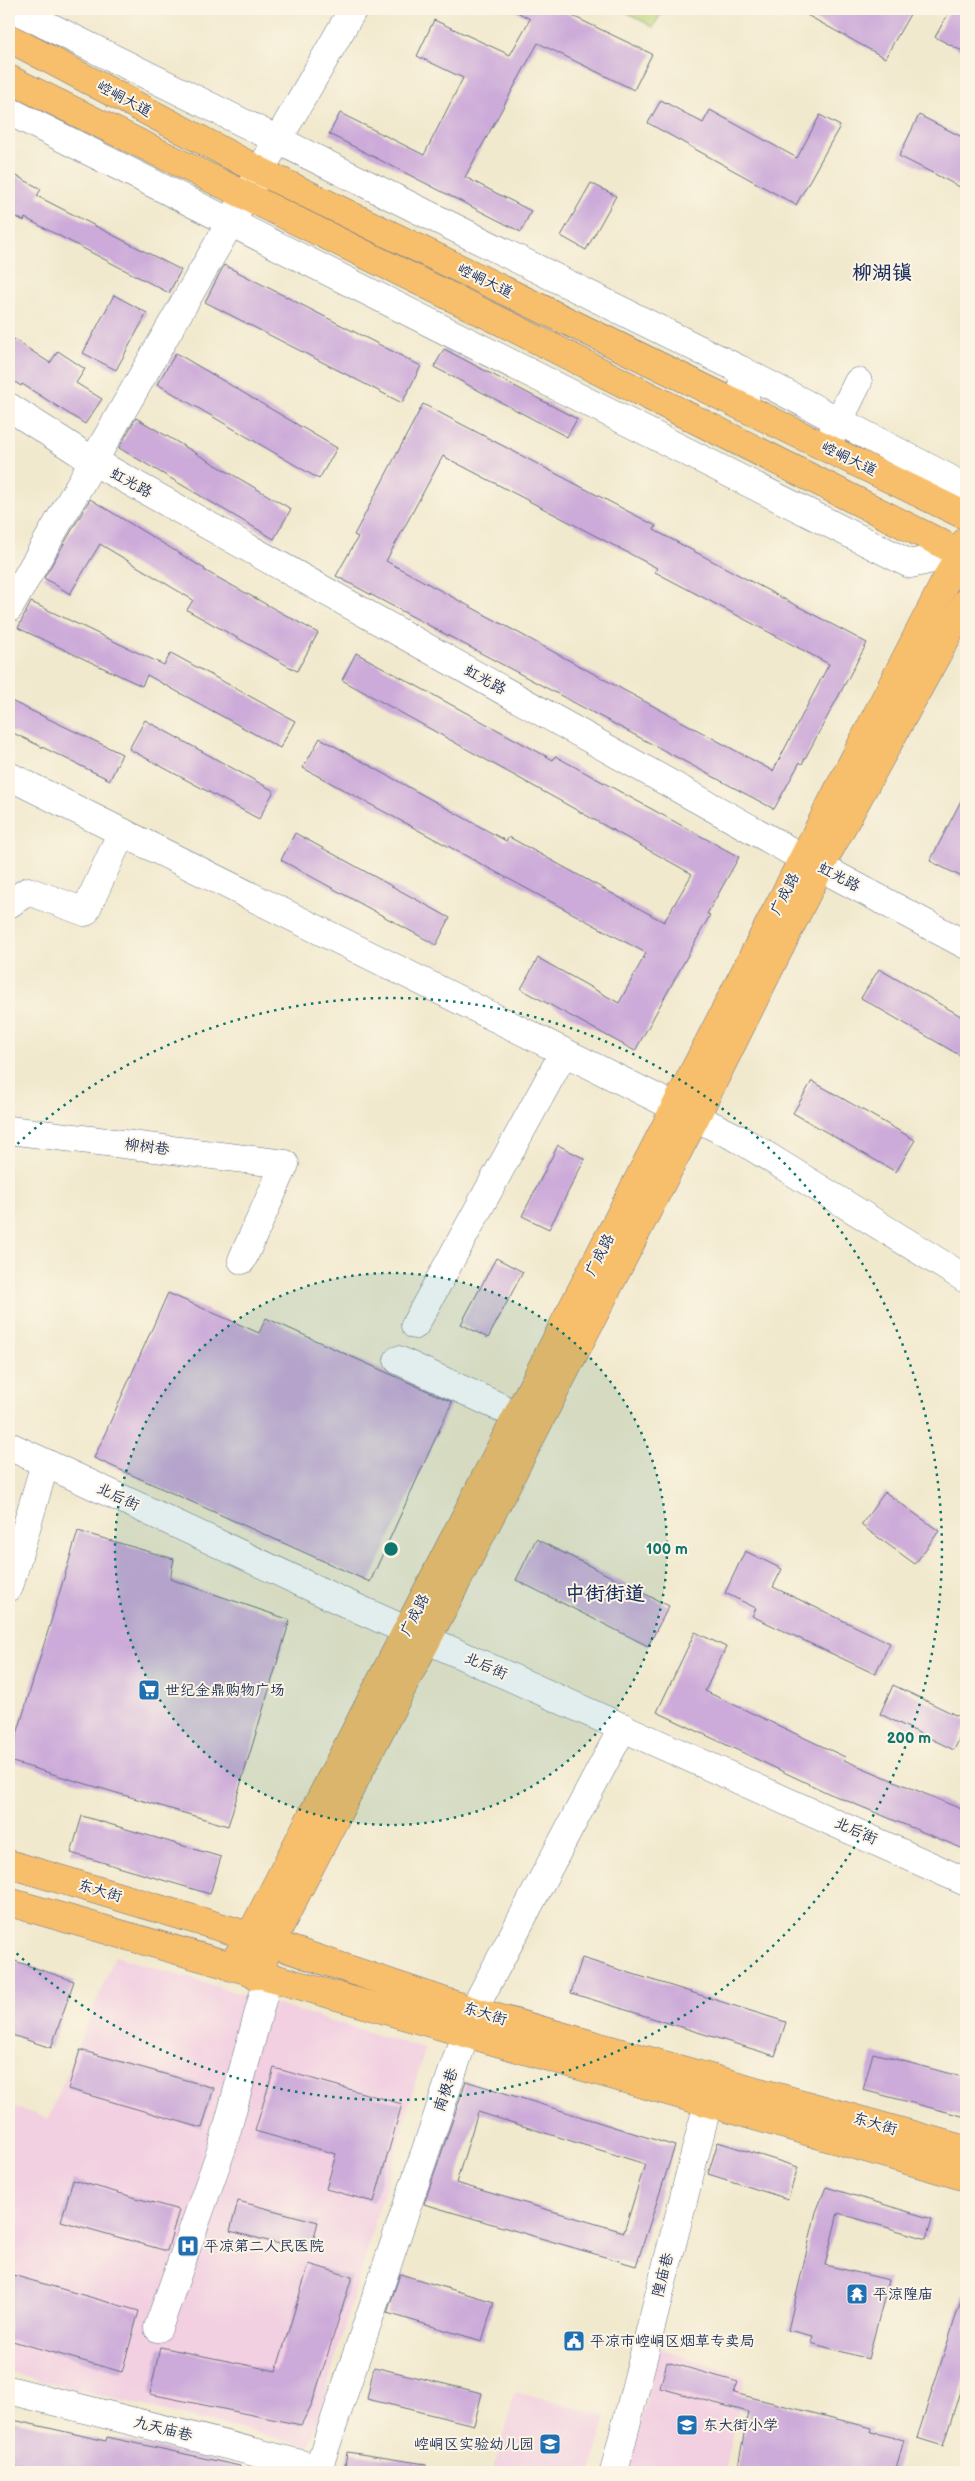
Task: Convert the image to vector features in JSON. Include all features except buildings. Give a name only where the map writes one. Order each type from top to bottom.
[{"type":"main road","name":"崆峒大道","points":[[9,38],[260,171],[966,516]]},
{"type":"main road","name":"崆峒大道","points":[[9,79],[964,550]]},
{"type":"main road","name":"广成路","points":[[252,1973],[260,1939],[812,863],[964,550]]},
{"type":"main road","name":"广成路","points":[[812,863],[966,602]]},
{"type":"main road","name":"广成路","points":[[417,1635],[517,1415],[685,1113]]},
{"type":"main road","name":"东大街","points":[[9,1864],[260,1939],[469,2022]]},
{"type":"main road","name":"东大街","points":[[9,1902],[252,1973],[469,2022],[710,2091],[966,2177]]},
{"type":"main road","name":"东大街","points":[[710,2091],[966,2150]]},
{"type":"street","points":[[14,9],[279,139],[740,370],[950,479],[966,505]]},
{"type":"street","points":[[9,608],[353,9]]},
{"type":"street","points":[[9,111],[230,224],[910,564],[964,550]]},
{"type":"street","points":[[740,370],[747,409]]},
{"type":"street","points":[[826,448],[858,382]]},
{"type":"street","name":"虹光路","points":[[9,407],[93,461],[812,863],[966,945]]},
{"type":"street","points":[[9,776],[740,1140],[966,1278]]},
{"type":"street","points":[[9,904],[28,891],[85,912],[122,832]]},
{"type":"street","points":[[415,1325],[564,1052]]},
{"type":"street","name":"柳树巷","points":[[9,1130],[285,1164],[242,1260]]},
{"type":"street","points":[[398,1360],[517,1415]]},
{"type":"street","name":"北后街","points":[[9,1446],[417,1635],[966,1882]]},
{"type":"street","points":[[9,1587],[45,1463]]},
{"type":"street","name":"南极巷","points":[[317,2470],[469,2022],[623,1727]]},
{"type":"street","points":[[158,2328],[222,2148],[252,1973]]},
{"type":"street","name":"隍庙巷","points":[[614,2472],[710,2091]]},
{"type":"street","name":"九天庙巷","points":[[9,2390],[317,2470]]},
{"type":"shaded area","name":"平凉第二人民医院","points":[[115,1956],[425,2049],[310,2446],[9,2373],[9,2105],[48,2119]]},
{"type":"shaded area","name":"东大街小学","points":[[660,2348],[745,2378],[725,2472],[627,2472]]},
{"type":"shaded area","name":"崆峒区实验幼儿园","points":[[515,2392],[606,2416],[591,2472],[493,2472]]},
{"type":"green space","points":[[620,9],[664,9],[653,27]]},
{"type":"place","name":"世纪金鼎购物广场","points":[[149,1690]]},
{"type":"place","name":"平凉第二人民医院","points":[[188,2246]]},
{"type":"place","name":"平涼隍庙","points":[[857,2294]]},
{"type":"place","name":"平凉市崆峒区烟草专卖局","points":[[574,2341]]},
{"type":"place","name":"东大街小学","points":[[687,2425]]},
{"type":"place","name":"崆峒区实验幼儿园","points":[[550,2444]]},
{"type":"district","name":"柳湖镇","points":[[882,273]]},
{"type":"district","name":"中街街道","points":[[605,1594]]}]
